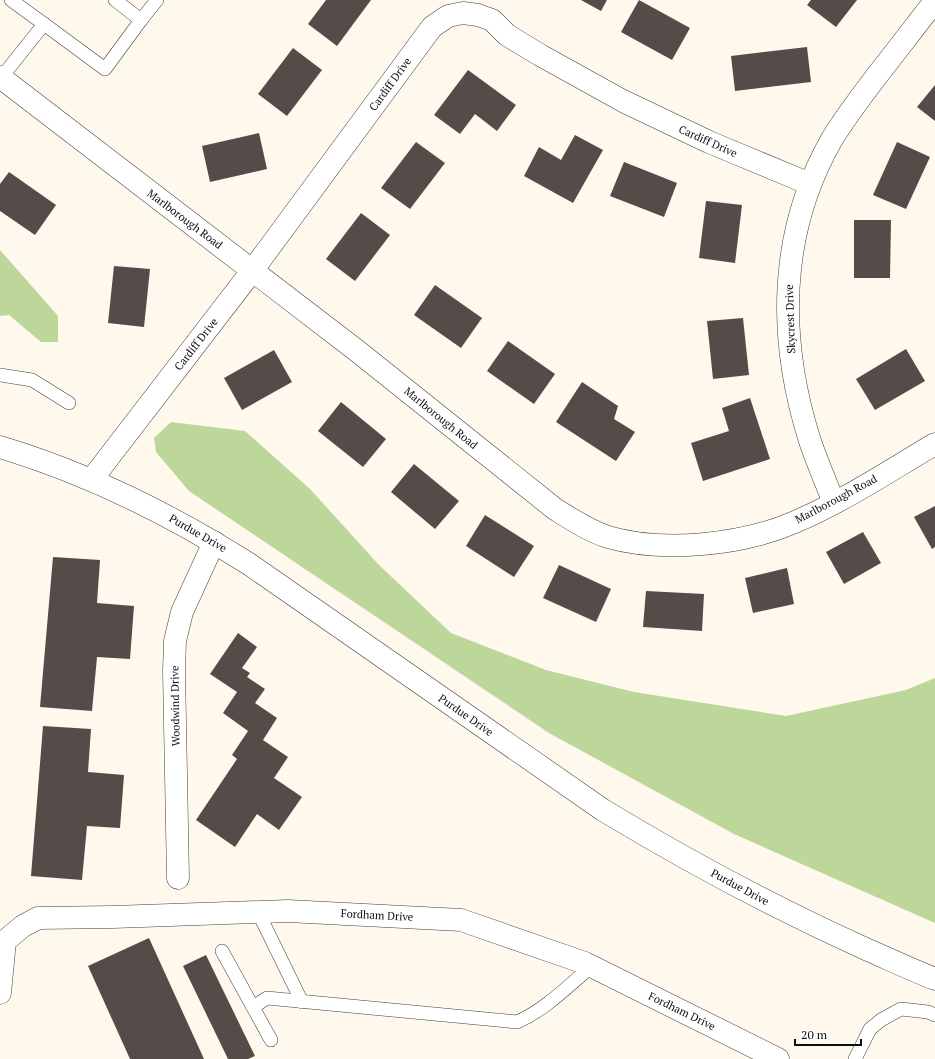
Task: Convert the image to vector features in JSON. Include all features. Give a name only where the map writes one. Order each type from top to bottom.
[{"type":"street","name":"Skycrest Drive","points":[[834,503],[809,440],[797,396],[790,357],[787,307],[789,272],[796,228],[810,184],[832,140],[856,102],[935,1]]},
{"type":"street","name":"Cardiff Drive","points":[[92,479],[252,271],[432,28],[448,16],[463,13],[478,15],[492,20],[507,35],[623,101],[708,142],[810,184]]},
{"type":"street","name":"Marlborough Road","points":[[0,78],[356,350],[554,508],[580,524],[607,536],[644,544],[671,545],[711,543],[751,536],[794,522],[834,503],[935,444]]},
{"type":"street","name":"Purdue Drive","points":[[0,447],[25,454],[92,479],[154,508],[214,542],[249,564],[610,814],[647,837],[752,895],[820,928],[935,979]]},
{"type":"street","name":"Woodwind Drive","points":[[178,878],[174,670],[175,641],[182,612],[214,542]]},
{"type":"street","name":"Fordham Drive","points":[[0,993],[5,941],[23,926],[38,918],[296,911],[461,920],[592,966],[778,1059]]},
{"type":"lane","points":[[11,0],[105,69],[157,0]]},
{"type":"lane","points":[[115,0],[141,20]]},
{"type":"lane","points":[[0,78],[44,24]]},
{"type":"lane","points":[[0,375],[32,380],[69,403]]},
{"type":"lane","points":[[258,912],[302,1002]]},
{"type":"lane","points":[[222,951],[271,1040]]},
{"type":"lane","points":[[253,1007],[268,998],[517,1022],[528,1018],[545,1006],[592,966]]},
{"type":"lane","points":[[855,1059],[870,1029],[881,1020],[901,1009],[928,1012],[935,1015]]},
{"type":"green space","points":[[0,250],[58,316],[58,342],[41,342],[9,315],[0,316]]},
{"type":"green space","points":[[171,422],[245,431],[310,489],[379,565],[451,633],[546,670],[634,692],[786,716],[906,690],[935,678],[935,923],[734,834],[549,733],[189,491],[156,452],[154,438]]},
{"type":"building","points":[[326,0],[371,0],[337,46],[308,24]]},
{"type":"building","points":[[581,0],[607,0],[601,11]]},
{"type":"building","points":[[639,0],[690,28],[672,60],[621,32]]},
{"type":"building","points":[[811,0],[857,0],[836,27],[807,5]]},
{"type":"building","points":[[807,47],[811,82],[735,91],[731,56]]},
{"type":"building","points":[[293,48],[322,70],[287,116],[258,94]]},
{"type":"building","points":[[468,70],[516,105],[497,131],[475,114],[460,134],[434,115]]},
{"type":"building","points":[[935,85],[935,121],[917,107]]},
{"type":"building","points":[[259,133],[267,169],[210,182],[202,146]]},
{"type":"building","points":[[575,135],[603,150],[573,203],[524,176],[539,147],[561,160]]},
{"type":"building","points":[[416,142],[445,163],[410,209],[381,188]]},
{"type":"building","points":[[897,142],[930,157],[906,209],[873,195]]},
{"type":"building","points":[[624,162],[677,183],[664,217],[610,196]]},
{"type":"building","points":[[9,172],[56,205],[35,235],[0,211],[0,184]]},
{"type":"building","points":[[706,201],[742,205],[735,263],[699,258]]},
{"type":"building","points":[[361,213],[390,235],[355,281],[326,259]]},
{"type":"building","points":[[854,220],[891,220],[890,278],[854,278]]},
{"type":"building","points":[[114,266],[150,269],[144,327],[108,323]]},
{"type":"building","points":[[435,285],[482,318],[461,348],[414,315]]},
{"type":"building","points":[[743,318],[749,375],[713,379],[707,321]]},
{"type":"building","points":[[508,341],[555,374],[534,404],[487,371]]},
{"type":"building","points":[[906,349],[925,381],[875,410],[856,379]]},
{"type":"building","points":[[274,350],[292,382],[242,410],[224,378]]},
{"type":"building","points":[[582,382],[618,406],[614,419],[635,432],[616,461],[556,422]]},
{"type":"building","points":[[750,398],[770,459],[703,481],[691,443],[729,431],[722,408]]},
{"type":"building","points":[[341,402],[386,439],[363,467],[318,431]]},
{"type":"building","points":[[414,464],[459,501],[435,529],[391,492]]},
{"type":"building","points":[[935,506],[935,547],[932,549],[914,517]]},
{"type":"building","points":[[485,515],[534,546],[514,577],[466,546]]},
{"type":"building","points":[[863,532],[881,563],[844,584],[826,552]]},
{"type":"building","points":[[53,557],[100,560],[97,603],[134,606],[130,659],[97,657],[92,711],[40,707]]},
{"type":"building","points":[[559,565],[611,589],[596,622],[543,598]]},
{"type":"building","points":[[787,568],[794,604],[753,613],[745,578]]},
{"type":"building","points":[[646,591],[704,594],[702,631],[643,627]]},
{"type":"building","points":[[238,633],[257,647],[242,668],[250,673],[247,677],[265,689],[255,703],[277,718],[263,740],[288,757],[274,778],[302,797],[279,830],[257,814],[235,847],[196,820],[237,759],[232,755],[248,731],[223,713],[237,692],[210,674]]},
{"type":"building","points":[[43,726],[91,729],[88,772],[124,775],[120,828],[87,826],[82,880],[31,876]]},
{"type":"building","points":[[149,938],[204,1059],[130,1059],[88,966]]},
{"type":"building","points":[[206,955],[255,1056],[248,1059],[228,1059],[183,966]]}]
